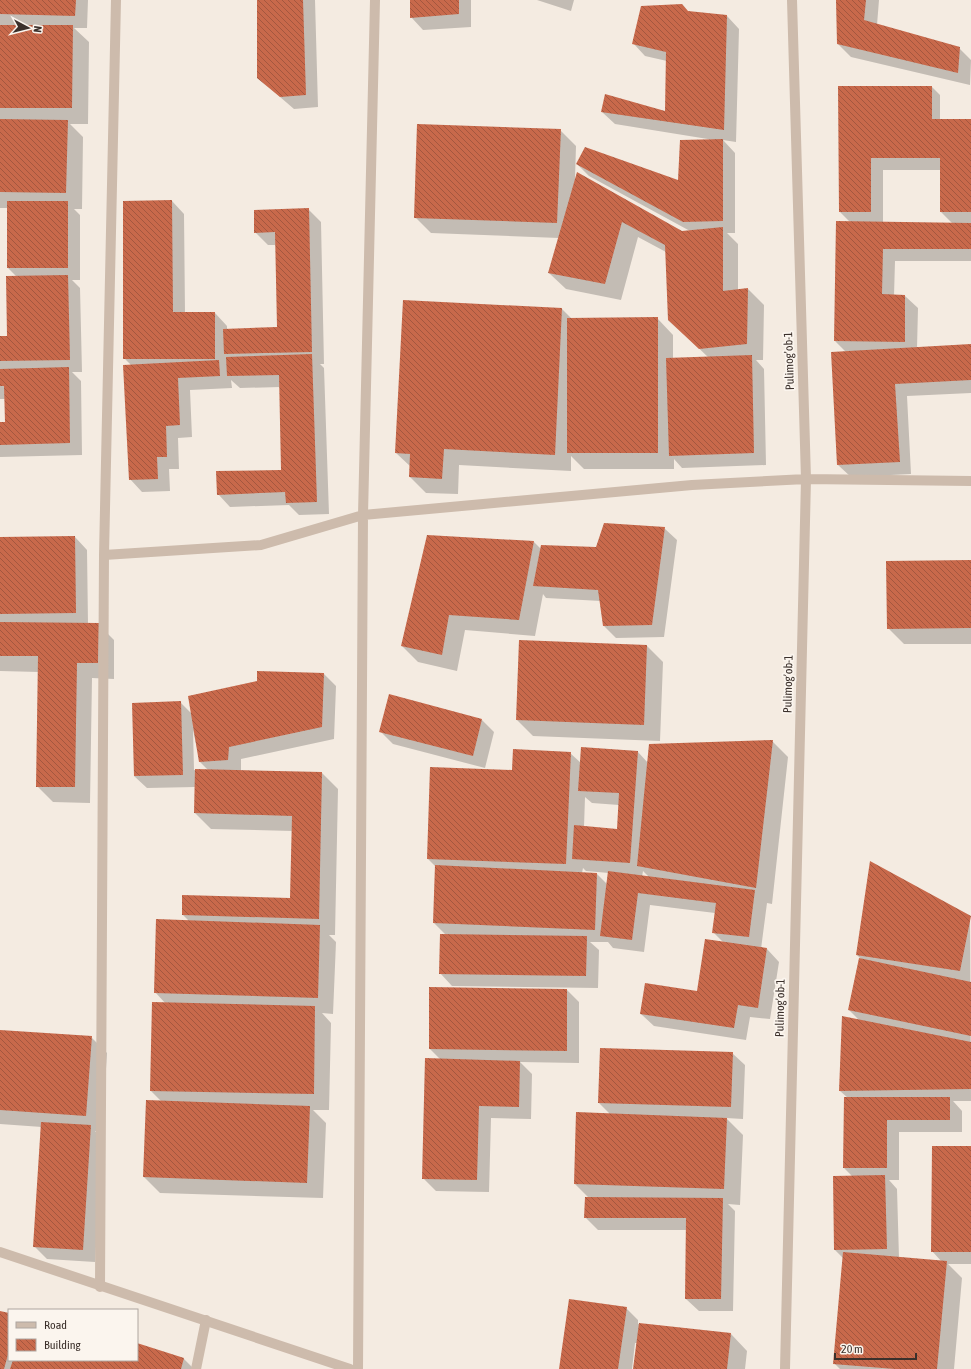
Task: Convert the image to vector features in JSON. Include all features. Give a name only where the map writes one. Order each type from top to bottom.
[{"type":"street","points":[[100,1287],[104,555],[116,0]]},
{"type":"street","points":[[358,1369],[363,515],[375,0]]},
{"type":"street","name":"Pulimog’ob-1","points":[[785,1369],[806,479],[792,0]]},
{"type":"street","points":[[104,555],[261,544],[363,515],[692,485],[806,479],[971,481]]},
{"type":"street","points":[[0,1252],[100,1287],[206,1320],[350,1369]]},
{"type":"street","points":[[196,1369],[206,1320]]},
{"type":"building","points":[[0,0],[76,0],[75,16],[0,14]]},
{"type":"building","points":[[257,0],[303,0],[306,95],[280,97],[257,78]]},
{"type":"building","points":[[410,0],[459,0],[459,14],[410,18]]},
{"type":"building","points":[[836,0],[866,0],[864,20],[960,47],[958,73],[837,44]]},
{"type":"building","points":[[682,4],[688,11],[727,15],[724,130],[601,112],[605,94],[665,111],[666,52],[632,44],[641,6]]},
{"type":"building","points":[[0,25],[73,25],[72,108],[0,108]]},
{"type":"building","points":[[838,86],[932,86],[932,119],[971,119],[971,212],[940,212],[940,158],[871,158],[871,212],[839,212]]},
{"type":"building","points":[[0,119],[68,120],[66,193],[0,192]]},
{"type":"building","points":[[417,124],[561,129],[557,223],[414,218]]},
{"type":"building","points":[[723,139],[723,221],[683,222],[576,164],[585,147],[678,180],[680,140]]},
{"type":"building","points":[[577,172],[682,231],[723,227],[723,291],[748,288],[747,344],[699,349],[668,320],[665,245],[622,222],[605,284],[548,273]]},
{"type":"building","points":[[172,200],[173,312],[215,312],[215,359],[123,359],[123,201]]},
{"type":"building","points":[[7,201],[68,201],[68,268],[7,268]]},
{"type":"building","points":[[309,208],[312,352],[224,354],[223,329],[277,327],[275,232],[254,233],[254,210]]},
{"type":"building","points":[[836,221],[971,223],[971,249],[883,249],[882,294],[905,295],[905,342],[834,341]]},
{"type":"building","points":[[68,275],[70,360],[0,361],[0,336],[7,336],[6,276]]},
{"type":"building","points":[[403,300],[562,308],[555,455],[444,449],[442,479],[409,477],[410,454],[395,453]]},
{"type":"building","points":[[658,317],[658,453],[567,453],[567,318]]},
{"type":"building","points":[[971,344],[971,380],[895,384],[900,462],[837,465],[831,352]]},
{"type":"building","points":[[312,354],[317,502],[286,503],[285,492],[217,495],[216,471],[281,470],[279,375],[227,376],[226,357]]},
{"type":"building","points":[[752,355],[754,453],[669,456],[666,358]]},
{"type":"building","points":[[219,360],[220,376],[178,378],[180,425],[166,426],[167,457],[157,457],[158,479],[129,480],[123,365]]},
{"type":"building","points":[[69,367],[70,443],[0,445],[0,422],[5,422],[4,386],[0,386],[0,369]]},
{"type":"building","points":[[604,523],[665,527],[652,625],[603,626],[598,590],[533,586],[541,545],[596,547]]},
{"type":"building","points":[[427,535],[534,541],[519,620],[449,615],[442,655],[401,646]]},
{"type":"building","points":[[75,536],[76,613],[0,614],[0,537]]},
{"type":"building","points":[[971,560],[971,628],[887,629],[886,561]]},
{"type":"building","points":[[0,622],[99,623],[98,663],[77,663],[75,787],[36,787],[38,656],[0,656]]},
{"type":"building","points":[[519,640],[647,645],[644,725],[516,720]]},
{"type":"building","points":[[257,671],[324,673],[322,727],[229,747],[228,760],[199,762],[188,696],[257,681]]},
{"type":"building","points":[[389,694],[482,719],[473,756],[379,732]]},
{"type":"building","points":[[181,701],[183,775],[134,776],[132,703]]},
{"type":"building","points":[[773,740],[756,888],[637,866],[649,744]]},
{"type":"building","points":[[581,747],[638,751],[630,863],[572,859],[574,825],[617,829],[619,793],[578,791]]},
{"type":"building","points":[[513,749],[571,752],[566,864],[427,859],[430,767],[512,770]]},
{"type":"building","points":[[195,769],[322,772],[319,919],[182,915],[182,895],[290,898],[292,816],[194,813]]},
{"type":"building","points":[[870,861],[971,916],[960,971],[856,955]]},
{"type":"building","points":[[435,865],[597,873],[595,930],[433,923]]},
{"type":"building","points":[[608,871],[755,890],[749,937],[712,933],[716,903],[638,893],[632,940],[600,936]]},
{"type":"building","points":[[156,919],[320,925],[318,998],[154,993]]},
{"type":"building","points":[[440,934],[587,936],[586,976],[439,974]]},
{"type":"building","points":[[705,939],[767,948],[758,1008],[738,1005],[734,1028],[640,1014],[645,983],[697,991]]},
{"type":"building","points":[[859,958],[971,982],[971,1036],[848,1010]]},
{"type":"building","points":[[429,987],[567,989],[567,1051],[429,1049]]},
{"type":"building","points":[[152,1002],[315,1006],[314,1094],[150,1091]]},
{"type":"building","points":[[842,1016],[971,1042],[971,1089],[839,1091]]},
{"type":"building","points":[[0,1030],[92,1036],[86,1116],[0,1110]]},
{"type":"building","points":[[600,1048],[733,1052],[731,1107],[598,1103]]},
{"type":"building","points":[[425,1058],[520,1061],[519,1107],[479,1106],[477,1180],[422,1179]]},
{"type":"building","points":[[844,1097],[950,1097],[950,1120],[887,1120],[887,1168],[843,1168]]},
{"type":"building","points":[[146,1100],[310,1106],[307,1183],[143,1177]]},
{"type":"building","points":[[576,1112],[727,1118],[724,1189],[574,1184]]},
{"type":"building","points":[[41,1122],[91,1125],[83,1250],[33,1247]]},
{"type":"building","points":[[932,1146],[971,1146],[971,1252],[931,1252]]},
{"type":"building","points":[[885,1175],[887,1249],[834,1250],[833,1176]]},
{"type":"building","points":[[585,1197],[723,1198],[721,1299],[685,1299],[686,1218],[584,1218]]},
{"type":"building","points":[[843,1252],[947,1261],[937,1369],[895,1369],[833,1364]]},
{"type":"building","points":[[569,1299],[627,1307],[618,1369],[559,1369]]},
{"type":"building","points":[[0,1311],[8,1313],[8,1355],[4,1369],[0,1369]]},
{"type":"building","points":[[639,1323],[731,1333],[727,1369],[633,1369]]},
{"type":"building","points":[[138,1343],[184,1358],[181,1369],[10,1369],[13,1361],[138,1361]]}]
